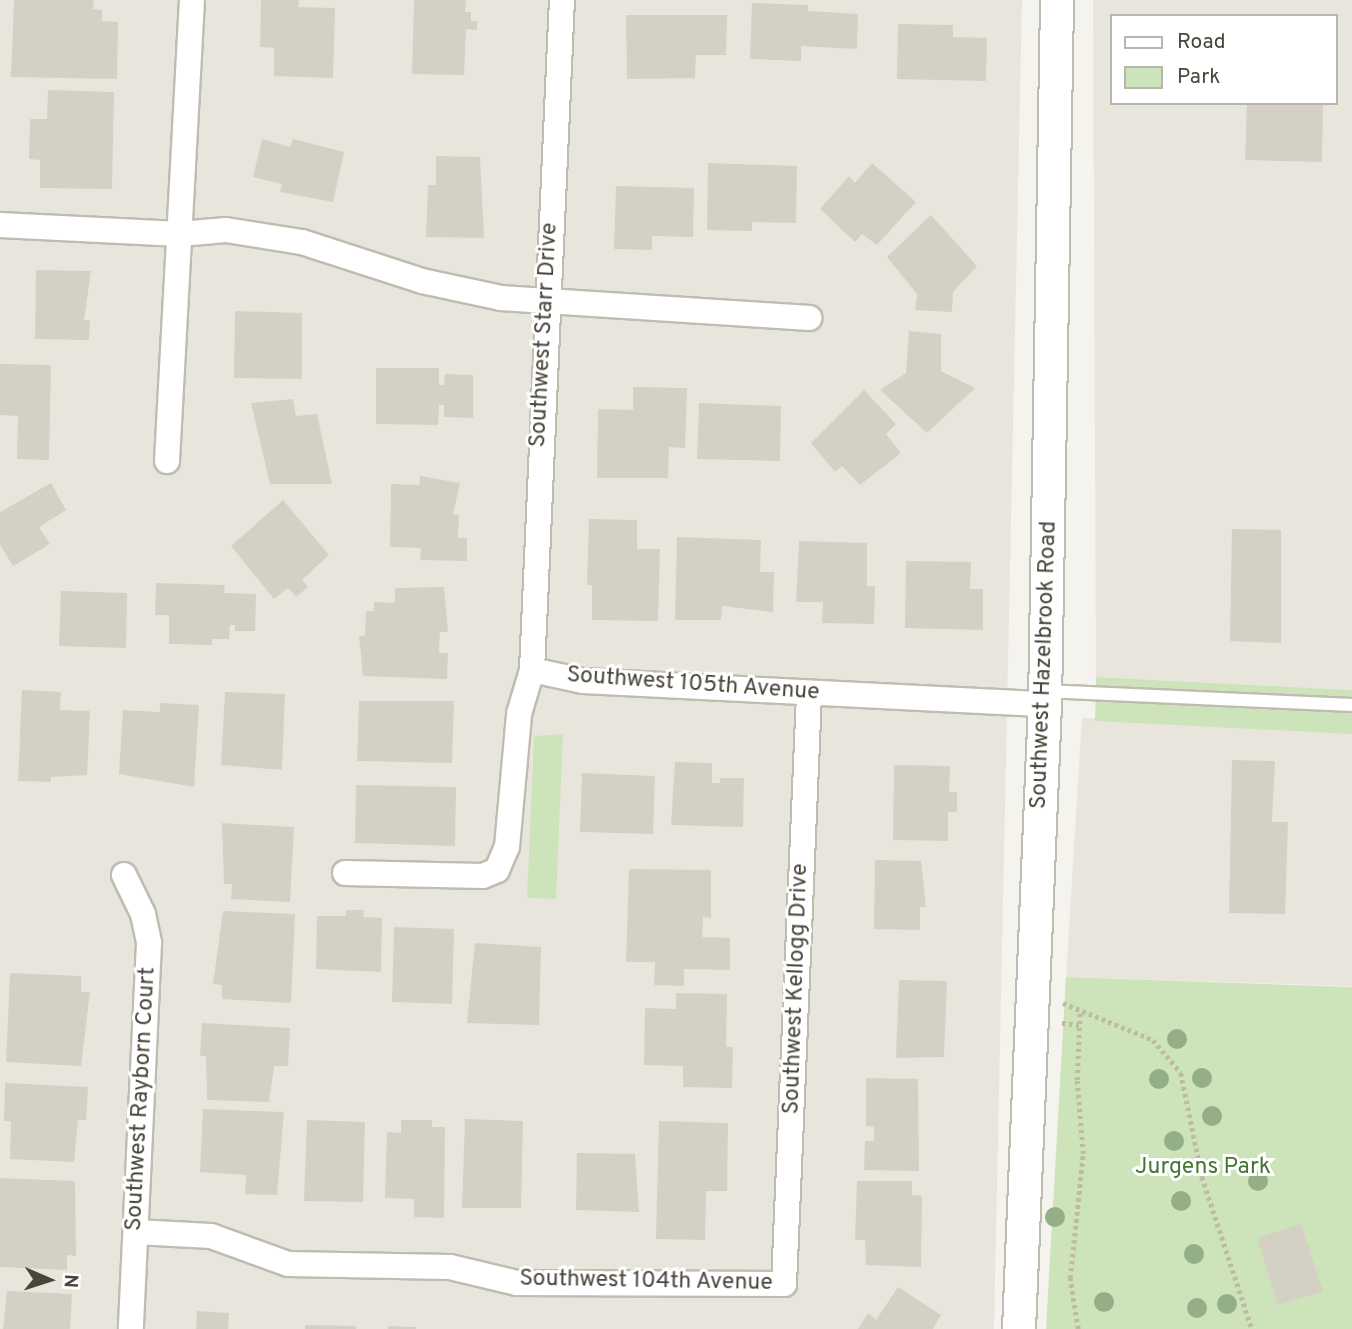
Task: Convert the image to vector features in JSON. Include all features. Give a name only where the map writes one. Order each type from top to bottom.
[{"type":"street","points":[[167,461],[192,0]]},
{"type":"street","name":"Southwest Starr Drive","points":[[532,670],[546,303],[562,0]]},
{"type":"street","name":"Southwest Hazelbrook Road","points":[[1019,1329],[1045,697],[1057,0]]},
{"type":"street","points":[[0,225],[180,233],[226,230],[302,242],[422,281],[546,303],[809,318]]},
{"type":"street","points":[[345,873],[483,876],[497,870],[507,847],[519,715],[532,670]]},
{"type":"street","name":"Southwest 105th Avenue","points":[[532,670],[583,681],[809,694],[1045,697]]},
{"type":"street","name":"Southwest Kellogg Drive","points":[[784,1284],[809,694]]},
{"type":"street","name":"Southwest Rayborn Court","points":[[124,875],[142,914],[149,943],[131,1329]]},
{"type":"street","name":"Southwest 104th Avenue","points":[[136,1232],[211,1236],[288,1264],[450,1267],[517,1283],[784,1284]]},
{"type":"lane","points":[[1045,697],[1352,705]]},
{"type":"path","points":[[1033,991],[1153,1040],[1181,1073],[1202,1177],[1252,1329]]},
{"type":"path","points":[[1077,1329],[1070,1299],[1083,1154],[1077,1080],[1080,1010]]},
{"type":"shaded area","points":[[0,0],[1022,0],[994,1329],[0,1329]]},
{"type":"shaded area","points":[[1093,0],[1352,0],[1352,690],[1096,677]]},
{"type":"shaded area","points":[[1082,718],[1352,723],[1352,986],[1066,977]]},
{"type":"green space","points":[[1096,677],[1352,690],[1352,734],[1095,721]]},
{"type":"green space","points":[[563,734],[556,899],[527,898],[534,736]]},
{"type":"green space","name":"Jurgens Park","points":[[1066,977],[1352,987],[1352,1329],[1046,1329]]},
{"type":"building","points":[[14,0],[94,0],[93,9],[102,10],[102,21],[118,22],[117,79],[11,77]]},
{"type":"building","points":[[261,0],[299,0],[298,7],[335,8],[333,78],[274,76],[274,48],[260,47]]},
{"type":"building","points":[[414,0],[466,0],[465,12],[471,12],[471,21],[477,21],[477,30],[466,29],[464,75],[412,74]]},
{"type":"building","points":[[752,3],[808,5],[808,11],[858,14],[857,49],[801,46],[801,61],[750,59]]},
{"type":"building","points":[[626,15],[727,15],[726,55],[696,55],[695,78],[627,79]]},
{"type":"building","points":[[898,24],[953,25],[953,37],[987,38],[986,81],[897,79]]},
{"type":"building","points":[[48,90],[114,92],[112,189],[40,188],[40,160],[29,159],[30,119],[47,119]]},
{"type":"building","points":[[1247,105],[1323,105],[1322,162],[1245,160]]},
{"type":"building","points":[[262,139],[290,147],[293,139],[344,152],[333,202],[280,192],[282,184],[253,177]]},
{"type":"building","points":[[436,156],[480,157],[484,238],[426,237],[428,185],[436,185]]},
{"type":"building","points":[[708,163],[797,166],[796,223],[752,222],[752,231],[707,230]]},
{"type":"building","points":[[872,163],[916,202],[877,245],[862,234],[855,242],[820,209],[849,176],[855,183]]},
{"type":"building","points":[[616,186],[694,188],[693,237],[652,236],[652,250],[614,249]]},
{"type":"building","points":[[931,215],[977,266],[953,292],[952,312],[915,310],[917,294],[887,257]]},
{"type":"building","points":[[36,270],[91,271],[84,320],[90,320],[89,340],[35,339]]},
{"type":"building","points":[[235,311],[302,313],[302,379],[234,378]]},
{"type":"building","points":[[909,331],[941,334],[941,371],[975,388],[927,433],[880,390],[906,373]]},
{"type":"building","points":[[0,364],[51,365],[49,460],[17,459],[18,416],[0,415]]},
{"type":"building","points":[[376,368],[439,368],[439,385],[444,385],[445,374],[473,375],[473,418],[444,417],[444,405],[439,405],[438,425],[376,424]]},
{"type":"building","points":[[633,387],[687,388],[685,448],[669,447],[668,478],[597,478],[598,409],[633,410]]},
{"type":"building","points":[[864,390],[896,424],[886,434],[901,453],[860,485],[842,466],[835,472],[811,443]]},
{"type":"building","points":[[293,399],[296,416],[317,414],[332,484],[270,484],[251,403]]},
{"type":"building","points":[[699,403],[781,406],[780,461],[697,459]]},
{"type":"building","points":[[420,476],[460,483],[453,514],[459,515],[458,538],[467,538],[467,561],[420,560],[421,548],[390,547],[391,484],[419,485]]},
{"type":"building","points":[[51,483],[66,510],[39,527],[50,544],[13,566],[0,545],[0,512]]},
{"type":"building","points":[[283,500],[329,555],[302,580],[308,587],[296,597],[288,588],[274,599],[231,546]]},
{"type":"building","points":[[589,519],[637,520],[637,549],[660,549],[658,621],[592,620],[592,585],[587,585]]},
{"type":"building","points":[[1232,529],[1281,530],[1281,643],[1230,641]]},
{"type":"building","points":[[677,537],[761,540],[760,572],[774,572],[773,612],[722,606],[721,620],[675,620]]},
{"type":"building","points":[[799,541],[867,543],[867,586],[875,586],[874,624],[822,623],[823,602],[796,602]]},
{"type":"building","points":[[906,561],[971,562],[970,589],[983,589],[983,630],[905,628]]},
{"type":"building","points":[[156,583],[225,585],[224,593],[256,594],[255,631],[235,631],[235,625],[230,625],[229,639],[212,639],[212,645],[169,644],[169,615],[155,615]]},
{"type":"building","points":[[444,587],[448,632],[440,632],[439,653],[448,653],[447,679],[363,676],[359,636],[365,636],[366,611],[374,611],[374,602],[395,603],[395,588]]},
{"type":"building","points":[[61,591],[127,593],[126,648],[59,646]]},
{"type":"building","points":[[22,690],[61,692],[60,710],[90,711],[87,775],[51,777],[51,782],[18,781]]},
{"type":"building","points":[[225,692],[285,694],[282,770],[221,765]]},
{"type":"building","points":[[359,701],[454,701],[452,763],[357,761]]},
{"type":"building","points":[[160,703],[199,705],[194,787],[119,774],[123,710],[160,712]]},
{"type":"building","points":[[1232,760],[1275,761],[1272,822],[1288,822],[1285,914],[1229,913]]},
{"type":"building","points":[[675,762],[712,763],[712,783],[720,783],[720,778],[744,778],[743,827],[671,825]]},
{"type":"building","points":[[894,765],[950,766],[949,792],[957,792],[957,812],[948,812],[948,841],[893,840]]},
{"type":"building","points":[[582,773],[655,776],[653,834],[580,832]]},
{"type":"building","points":[[356,785],[456,787],[455,846],[355,843]]},
{"type":"building","points":[[222,823],[294,827],[290,902],[231,899],[232,884],[224,884]]},
{"type":"building","points":[[875,860],[921,861],[926,907],[920,907],[920,930],[874,929]]},
{"type":"building","points":[[629,869],[711,870],[711,918],[703,917],[702,937],[730,938],[730,970],[684,969],[684,986],[654,985],[655,962],[626,962]]},
{"type":"building","points":[[346,910],[364,910],[363,917],[382,918],[381,972],[316,969],[317,916],[346,916]]},
{"type":"building","points":[[223,911],[295,914],[291,1003],[222,999],[222,985],[213,984]]},
{"type":"building","points":[[394,927],[454,929],[452,1004],[392,1002]]},
{"type":"building","points":[[475,943],[541,947],[539,1025],[467,1023]]},
{"type":"building","points":[[10,973],[81,976],[81,992],[90,992],[81,1066],[6,1062]]},
{"type":"building","points":[[899,980],[947,981],[944,1057],[896,1058]]},
{"type":"building","points":[[676,993],[727,994],[726,1047],[733,1047],[732,1088],[683,1087],[683,1066],[644,1065],[645,1008],[676,1009]]},
{"type":"building","points":[[202,1023],[290,1028],[288,1066],[274,1066],[269,1102],[207,1100],[206,1056],[200,1056]]},
{"type":"building","points":[[866,1078],[918,1079],[919,1171],[864,1170],[865,1141],[874,1141],[874,1127],[866,1126]]},
{"type":"building","points":[[5,1083],[88,1087],[86,1120],[78,1120],[74,1162],[10,1159],[11,1121],[4,1121]]},
{"type":"building","points":[[203,1109],[284,1112],[277,1195],[245,1194],[246,1175],[200,1172]]},
{"type":"building","points":[[465,1119],[523,1121],[521,1208],[462,1208]]},
{"type":"building","points":[[307,1120],[365,1122],[363,1202],[304,1201]]},
{"type":"building","points":[[401,1120],[432,1120],[432,1127],[445,1127],[444,1218],[414,1217],[414,1199],[385,1198],[387,1132],[401,1133]]},
{"type":"building","points":[[659,1121],[728,1123],[727,1191],[706,1191],[705,1240],[656,1239]]},
{"type":"building","points":[[577,1153],[635,1154],[639,1212],[576,1210]]},
{"type":"building","points":[[0,1178],[75,1181],[76,1256],[67,1255],[67,1270],[0,1267]]},
{"type":"building","points":[[857,1181],[912,1181],[912,1195],[922,1196],[921,1267],[866,1265],[865,1240],[855,1240]]},
{"type":"building","points":[[1301,1224],[1323,1291],[1278,1305],[1257,1238]]},
{"type":"building","points":[[898,1287],[941,1315],[933,1329],[858,1329],[868,1313],[876,1320]]},
{"type":"building","points":[[7,1291],[72,1294],[70,1329],[3,1329]]},
{"type":"building","points":[[197,1311],[229,1313],[228,1329],[196,1329]]},
{"type":"building","points":[[305,1325],[356,1326],[356,1329],[305,1329]]},
{"type":"building","points":[[388,1326],[416,1327],[416,1329],[388,1329]]}]
